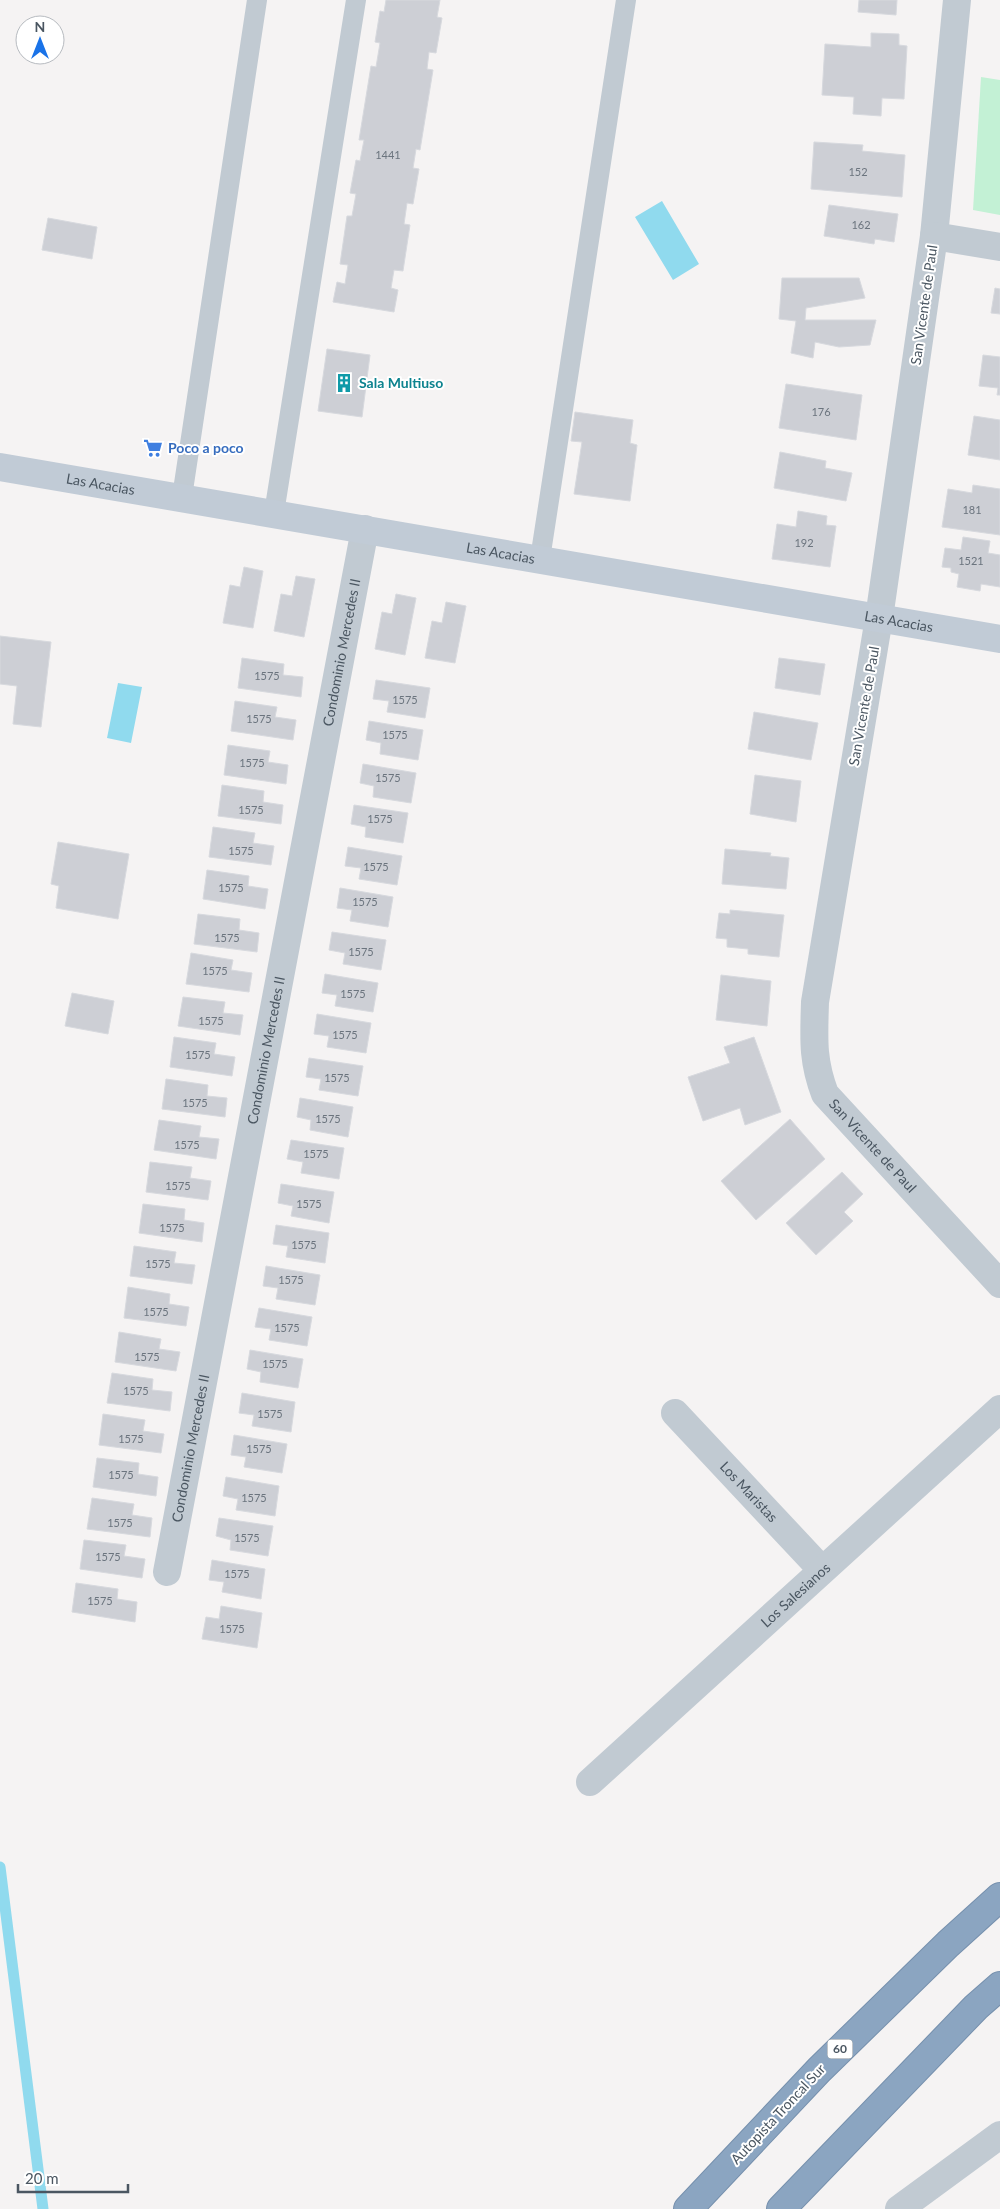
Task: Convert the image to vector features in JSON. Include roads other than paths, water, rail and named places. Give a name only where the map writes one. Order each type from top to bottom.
[{"type":"highway","name":"Autopista Troncal Sur","points":[[688,2209],[819,2070],[948,1944],[1000,1897]]},
{"type":"highway","points":[[781,2209],[976,2007],[1000,1986]]},
{"type":"street","name":"San Vicente de Paul","points":[[957,0],[934,236],[879,618],[815,1002],[814,1049],[817,1072],[825,1094],[1000,1284]]},
{"type":"street","points":[[934,236],[1000,247]]},
{"type":"street","name":"Las Acacias","points":[[0,467],[1000,639]]},
{"type":"street","name":"Condominio Mercedes II","points":[[167,1572],[365,529]]},
{"type":"street","name":"Los Salesianos","points":[[590,1782],[1000,1409]]},
{"type":"street","name":"Los Maristas","points":[[675,1413],[822,1570]]},
{"type":"street","points":[[899,2209],[1000,2135]]},
{"type":"lane","points":[[182,497],[257,0]]},
{"type":"lane","points":[[274,513],[356,0]]},
{"type":"lane","points":[[540,559],[626,0]]},
{"type":"water","points":[[662,201],[699,264],[673,280],[635,217]]},
{"type":"water","points":[[118,683],[142,687],[131,743],[107,738]]},
{"type":"waterway","points":[[0,1867],[43,2209]]},
{"type":"place","name":"Sala Multiuso","points":[[344,383]]},
{"type":"place","name":"Poco a poco","points":[[153,448]]}]
